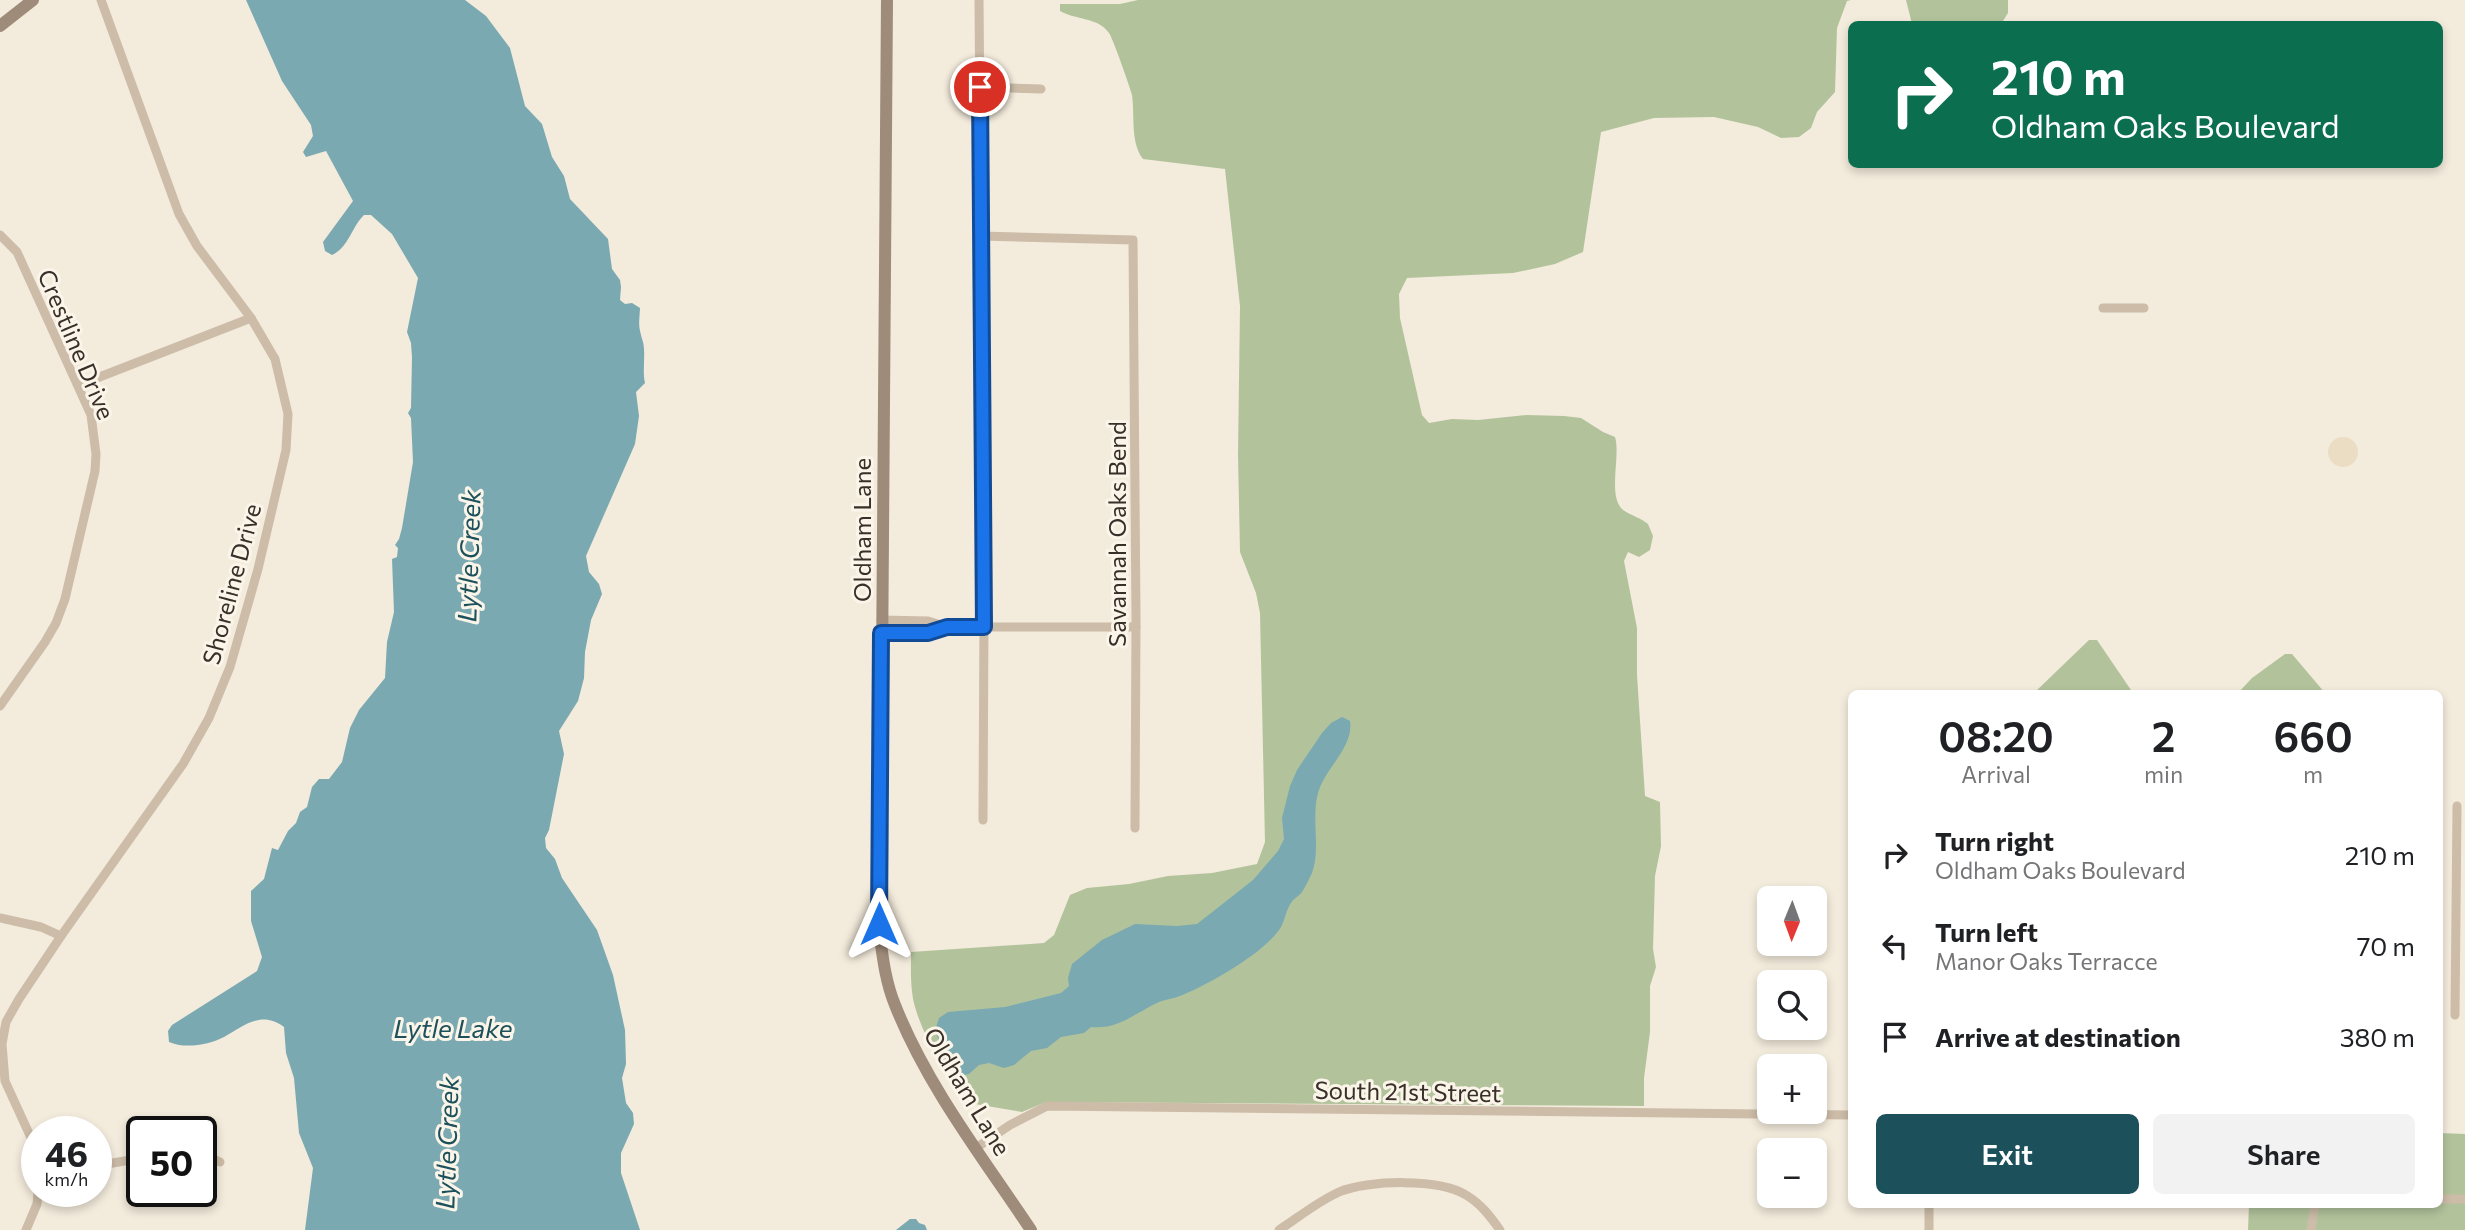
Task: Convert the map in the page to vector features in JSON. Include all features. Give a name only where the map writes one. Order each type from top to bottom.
[{"type":"main road","points":[[0,26],[33,0]]},
{"type":"main road","name":"Oldham Lane","points":[[887,0],[879,924],[884,967],[894,1004],[922,1066],[1031,1230]]},
{"type":"street","name":"Shoreline Drive","points":[[21,1116],[5,1081],[2,1044],[6,1022],[61,936],[183,764],[209,718],[230,667],[266,539],[286,450],[288,414],[275,359],[251,318],[197,246],[179,214],[101,0]]},
{"type":"street","points":[[979,0],[983,820]]},
{"type":"street","points":[[980,87],[1041,89]]},
{"type":"street","name":"Crestline Drive","points":[[0,235],[18,252],[79,385],[91,415],[96,454],[65,599],[56,623],[0,706]]},
{"type":"street","name":"Savannah Oaks Bend","points":[[981,236],[1133,240],[1135,828]]},
{"type":"street","points":[[2103,308],[2144,308]]},
{"type":"street","points":[[79,385],[251,318]]},
{"type":"street","points":[[881,626],[928,633],[947,627],[1136,627]]},
{"type":"street","points":[[2455,1015],[2457,806]]},
{"type":"street","points":[[0,918],[41,927],[61,936]]},
{"type":"street","name":"South 21st Street","points":[[976,1148],[1010,1125],[1047,1106],[1848,1115]]},
{"type":"street","points":[[1279,1230],[1322,1200],[1357,1185],[1432,1184],[1465,1194],[1486,1210],[1500,1230]]},
{"type":"street","points":[[2443,1199],[2465,1199]]},
{"type":"street","points":[[26,1230],[36,1207]]},
{"type":"street","points":[[1929,1208],[1929,1230]]},
{"type":"street","points":[[2311,1230],[2314,1208]]},
{"type":"green space","points":[[1138,0],[1851,0],[1847,1],[1837,28],[1835,92],[1817,112],[1811,128],[1799,137],[1781,138],[1758,127],[1714,117],[1654,118],[1601,132],[1583,252],[1555,264],[1513,273],[1407,278],[1399,294],[1400,318],[1422,415],[1429,423],[1452,419],[1478,420],[1527,415],[1581,418],[1615,437],[1615,486],[1618,504],[1623,510],[1648,524],[1653,536],[1650,550],[1639,557],[1628,552],[1624,561],[1637,628],[1637,675],[1645,796],[1660,802],[1661,846],[1655,876],[1653,949],[1656,967],[1650,986],[1650,1032],[1644,1078],[1644,1106],[1046,1102],[1022,1112],[969,1103],[945,1069],[919,1020],[913,1000],[911,952],[1044,943],[1054,935],[1070,895],[1087,888],[1129,884],[1168,876],[1212,873],[1257,864],[1265,842],[1260,613],[1256,593],[1240,552],[1240,306],[1225,169],[1143,159],[1136,145],[1132,95],[1109,33],[1093,21],[1060,11],[1060,4],[1120,4]]},
{"type":"green space","points":[[1906,0],[2008,0],[2008,13],[2003,21],[1911,21]]},
{"type":"green space","points":[[2089,640],[2097,640],[2131,690],[2037,690]]},
{"type":"green space","points":[[2285,654],[2292,654],[2322,690],[2241,690],[2252,678]]},
{"type":"green space","points":[[2443,1133],[2465,1134],[2465,1230],[2248,1230],[2249,1208],[2443,1208]]},
{"type":"shaded area","points":[[2343,437],[2354,441],[2358,452],[2354,463],[2343,467],[2332,463],[2328,452],[2332,441]]},
{"type":"water","name":"Lytle Lake","points":[[246,0],[465,0],[486,16],[510,48],[525,106],[542,124],[552,157],[564,176],[570,199],[608,239],[612,269],[620,280],[620,300],[640,308],[639,325],[644,347],[645,383],[636,392],[639,416],[635,444],[586,556],[589,572],[599,584],[602,594],[591,620],[585,652],[584,678],[578,701],[559,731],[564,754],[549,830],[545,838],[546,848],[555,859],[562,878],[597,930],[613,975],[625,1030],[626,1064],[622,1078],[626,1103],[633,1113],[634,1124],[621,1153],[621,1173],[640,1230],[305,1230],[313,1168],[299,1133],[294,1078],[286,1053],[284,1027],[276,1022],[260,1020],[204,1044],[189,1046],[169,1042],[168,1031],[172,1025],[257,971],[262,957],[251,921],[251,891],[264,879],[272,848],[278,850],[300,812],[307,807],[312,787],[319,779],[329,779],[342,762],[350,728],[359,710],[385,678],[387,642],[394,612],[392,559],[397,557],[398,548],[395,545],[402,528],[413,462],[411,418],[408,413],[411,408],[412,357],[407,332],[418,278],[392,234],[371,215],[364,215],[338,252],[332,255],[325,251],[323,242],[353,201],[326,151],[306,157],[303,152],[313,136],[311,125],[282,81]]},
{"type":"water","points":[[1342,717],[1350,721],[1350,731],[1348,740],[1318,793],[1315,813],[1316,854],[1312,873],[1302,892],[1289,906],[1281,927],[1262,947],[1235,967],[1192,991],[1159,1002],[1110,1026],[1091,1027],[1084,1033],[1061,1037],[1047,1048],[1031,1051],[1014,1065],[1004,1068],[989,1063],[979,1065],[969,1074],[960,1076],[952,1069],[935,1031],[939,1018],[948,1012],[1005,1007],[1061,993],[1069,986],[1072,964],[1102,940],[1135,924],[1197,924],[1253,880],[1278,851],[1284,839],[1282,818],[1297,770],[1322,733],[1331,723]]},
{"type":"water","points":[[910,1219],[916,1219],[925,1225],[927,1230],[896,1230]]},
{"type":"route","points":[[879,924],[881,633],[928,633],[947,627],[984,627],[980,87]]},
{"type":"water label","name":"Lytle Creek","points":[[468,556]]},
{"type":"water label","name":"Lytle Creek","points":[[446,1143]]}]
